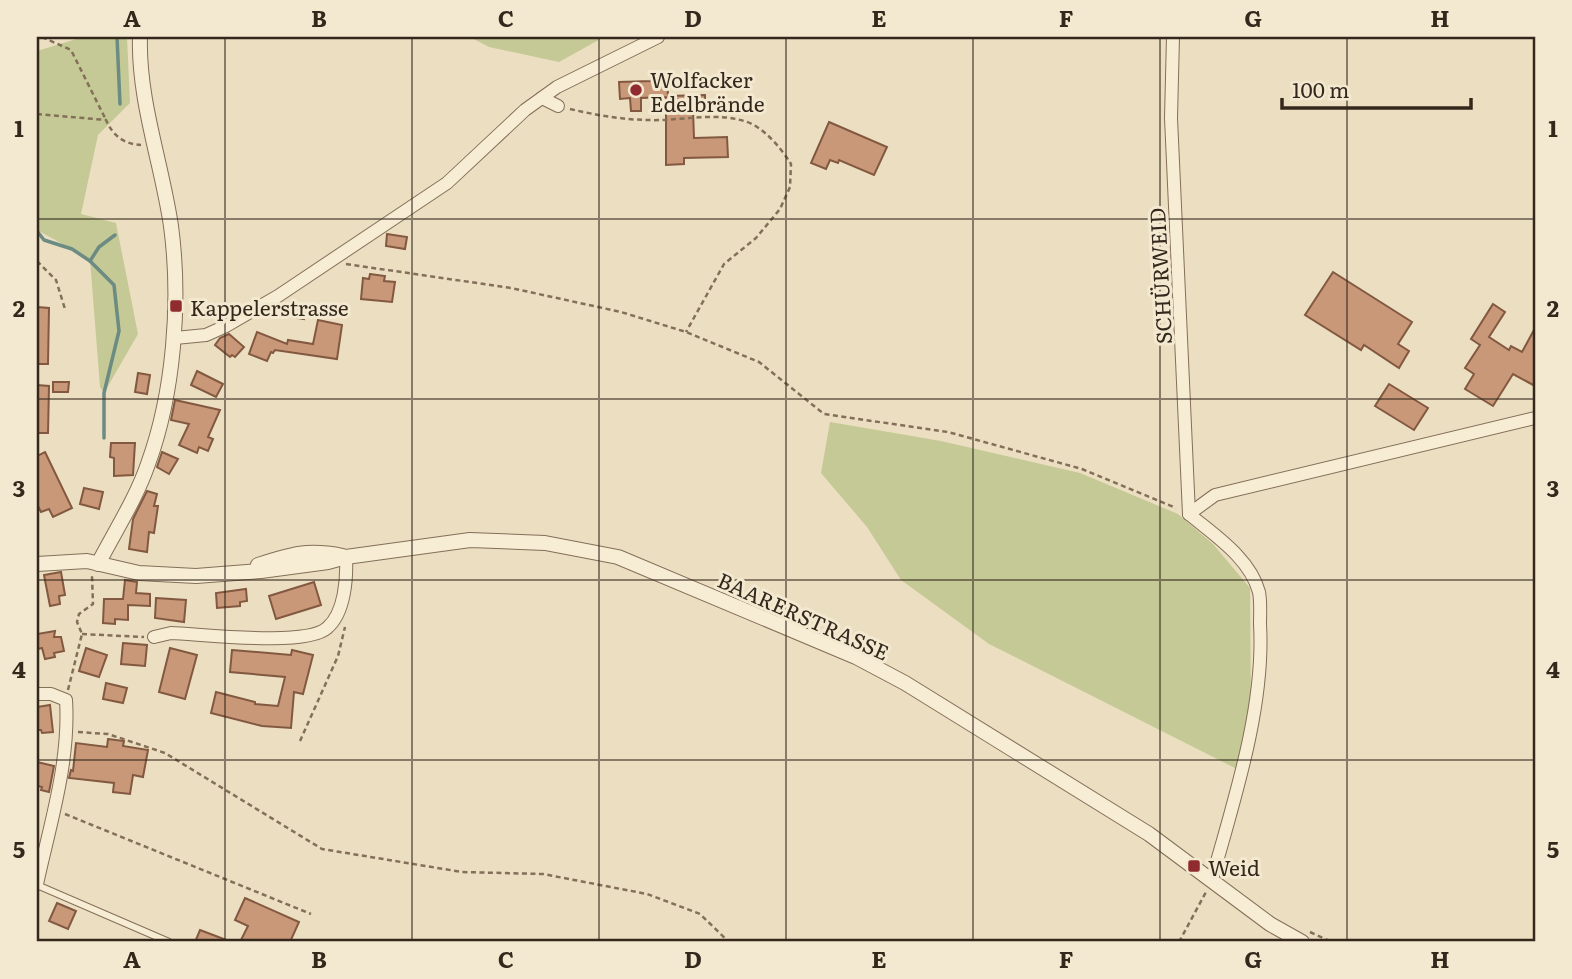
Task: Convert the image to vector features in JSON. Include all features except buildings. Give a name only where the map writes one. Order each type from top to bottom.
[{"type":"street","points":[[98,564],[133,500],[149,463],[160,424],[175,338],[177,306],[171,227],[146,100],[139,54],[140,37]]},
{"type":"street","points":[[175,338],[205,335],[278,296],[447,183],[525,110],[557,87],[658,37]]},
{"type":"street","name":"SCHÜRWEID","points":[[1173,37],[1171,118],[1189,514]]},
{"type":"street","points":[[542,98],[558,106]]},
{"type":"street","points":[[1212,879],[1255,708],[1262,650],[1259,592],[1246,566],[1189,514],[1215,495],[1535,418]]},
{"type":"street","name":"BAARERSTRASSE","points":[[37,564],[81,560],[139,573],[196,576],[233,573],[290,554],[319,551],[346,556],[470,540],[545,543],[618,557],[856,657],[1084,792],[1149,834],[1270,924],[1302,942]]},
{"type":"street","points":[[154,637],[171,634],[277,639],[326,630],[335,618],[344,595],[346,556]]},
{"type":"street","points":[[37,694],[51,694],[66,700],[68,732],[37,884]]},
{"type":"lane","points":[[37,884],[169,942]]},
{"type":"path","points":[[42,37],[71,50],[117,137],[126,142],[144,145],[142,135]]},
{"type":"path","points":[[558,106],[602,117],[658,120],[719,117],[745,121],[763,132],[791,164],[790,187],[780,209],[756,238],[724,264],[687,332]]},
{"type":"path","points":[[37,114],[106,120]]},
{"type":"path","points":[[37,261],[56,280],[65,309]]},
{"type":"path","points":[[329,261],[556,296],[621,312],[687,332],[759,362],[824,414],[948,432],[1082,469],[1189,514]]},
{"type":"path","points":[[66,700],[82,634],[77,622],[79,614],[93,604],[92,573],[98,564]]},
{"type":"path","points":[[300,741],[338,656],[347,617]]},
{"type":"path","points":[[82,634],[154,637]]},
{"type":"path","points":[[68,732],[108,734],[165,753],[321,849],[462,872],[542,874],[647,894],[700,914],[729,942]]},
{"type":"path","points":[[54,809],[311,914]]},
{"type":"path","points":[[1179,942],[1212,879]]},
{"type":"path","points":[[1301,927],[1332,942]]},
{"type":"green space","points":[[83,37],[127,37],[130,103],[98,135],[81,214],[116,223],[138,334],[104,393],[100,387],[90,259],[37,230],[37,51]]},
{"type":"green space","points":[[470,37],[604,37],[559,62],[489,47]]},
{"type":"green space","points":[[830,422],[941,441],[1080,473],[1178,514],[1213,544],[1250,588],[1251,711],[1237,769],[989,644],[901,580],[867,527],[821,473]]},
{"type":"waterway","points":[[117,37],[120,104]]},
{"type":"waterway","points":[[37,231],[44,240],[72,249],[90,261],[114,285],[119,331],[104,393],[104,438]]},
{"type":"waterway","points":[[90,261],[99,247],[115,235]]},
{"type":"place","name":"Wolfacker Edelbrände","points":[[636,90]]},
{"type":"place","name":"Kappelerstrasse","points":[[176,306]]},
{"type":"place","name":"Weid","points":[[1194,866]]}]
